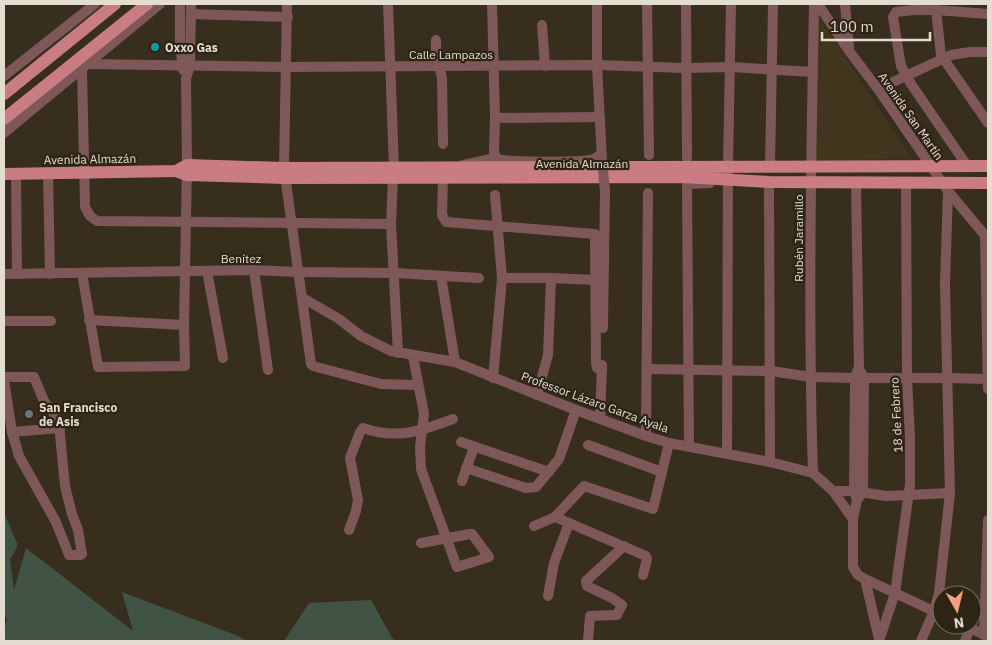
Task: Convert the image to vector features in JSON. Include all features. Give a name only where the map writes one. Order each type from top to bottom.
[{"type":"main road","points":[[4,94],[115,4]]},
{"type":"main road","points":[[4,119],[147,4]]},
{"type":"main road","name":"Avenida Almazán","points":[[10,174],[183,170],[285,173],[393,173],[456,167],[988,166]]},
{"type":"main road","name":"Avenida Almazán","points":[[393,173],[443,178],[684,177],[728,181],[906,183],[946,188],[988,183]]},
{"type":"street","points":[[4,76],[83,8],[95,4]]},
{"type":"street","points":[[4,133],[160,4]]},
{"type":"street","points":[[180,4],[186,65]]},
{"type":"street","points":[[288,4],[285,173],[312,366],[381,384],[418,385]]},
{"type":"street","points":[[388,4],[393,173],[391,224],[398,353]]},
{"type":"street","points":[[492,4],[495,155],[499,160],[520,161],[589,160],[602,157]]},
{"type":"street","points":[[597,4],[597,65],[605,191],[600,418]]},
{"type":"street","points":[[647,4],[649,155]]},
{"type":"street","points":[[686,4],[687,158]]},
{"type":"street","points":[[727,453],[728,166],[731,4]]},
{"type":"street","points":[[770,166],[773,4]]},
{"type":"street","name":"Rubén Jaramillo","points":[[813,473],[810,166],[814,4]]},
{"type":"street","name":"Avenida San Martín","points":[[818,4],[946,188],[987,237]]},
{"type":"street","points":[[845,4],[849,51]]},
{"type":"street","points":[[82,273],[97,366],[185,366],[186,222],[183,170],[186,65],[191,9],[288,17]]},
{"type":"street","points":[[968,166],[901,66],[892,22],[894,13],[912,10],[988,14]]},
{"type":"street","points":[[936,10],[939,46],[944,60],[987,120]]},
{"type":"street","points":[[542,25],[545,66]]},
{"type":"street","points":[[436,40],[436,53],[442,78],[443,144]]},
{"type":"street","points":[[878,90],[956,54],[988,52]]},
{"type":"street","name":"Calle Lampazos","points":[[85,67],[186,65],[286,67],[597,65],[685,68],[730,67],[813,72]]},
{"type":"street","points":[[4,66],[17,66]]},
{"type":"street","points":[[85,67],[85,207],[90,216],[97,221],[391,224]]},
{"type":"street","points":[[495,118],[600,117]]},
{"type":"street","points":[[456,167],[495,155]]},
{"type":"street","points":[[10,174],[17,274]]},
{"type":"street","points":[[48,174],[50,274]]},
{"type":"street","points":[[443,178],[442,216],[444,221],[449,223],[594,233],[596,363],[602,372]]},
{"type":"street","points":[[690,447],[687,186],[689,184],[728,181]]},
{"type":"street","points":[[769,182],[770,462]]},
{"type":"street","points":[[856,183],[860,378],[858,494],[853,519],[854,567],[858,575],[865,580],[932,610]]},
{"type":"street","name":"18 de Febrero","points":[[879,640],[895,593],[911,468],[907,378],[906,183]]},
{"type":"street","points":[[940,585],[950,493],[949,378],[945,284],[946,188]]},
{"type":"street","points":[[646,436],[648,193]]},
{"type":"street","points":[[493,378],[502,278],[495,194]]},
{"type":"street","points":[[987,237],[988,389]]},
{"type":"street","points":[[254,270],[268,370]]},
{"type":"street","name":"Benítez","points":[[4,274],[254,270],[395,272],[479,278]]},
{"type":"street","points":[[207,271],[223,358]]},
{"type":"street","points":[[441,276],[455,362]]},
{"type":"street","points":[[502,278],[596,280]]},
{"type":"street","points":[[537,395],[548,355],[551,278]]},
{"type":"street","name":"Professor Lázaro Garza Ayala","points":[[303,298],[339,319],[373,343],[398,353],[455,362],[576,410],[669,443],[727,453],[813,473],[834,491],[853,519]]},
{"type":"street","points":[[89,320],[184,325]]},
{"type":"street","points":[[4,321],[51,321]]},
{"type":"street","points":[[414,356],[424,414],[420,447],[421,469],[445,538],[458,568],[489,557],[472,534],[445,538],[421,543]]},
{"type":"street","points":[[648,369],[771,372],[860,378],[988,380]]},
{"type":"street","points":[[34,377],[44,401],[57,418],[60,428],[65,486],[78,530],[82,554],[69,555],[56,522],[20,456],[12,432],[4,378],[34,377]]},
{"type":"street","points":[[466,468],[529,488],[536,487],[561,454],[576,410]]},
{"type":"street","points":[[349,530],[358,500],[350,458],[362,430],[387,434],[421,431],[453,419]]},
{"type":"street","points":[[12,432],[60,428]]},
{"type":"street","points":[[461,442],[549,472]]},
{"type":"street","points":[[534,526],[555,517],[584,486],[653,509],[669,443]]},
{"type":"street","points":[[588,445],[662,472]]},
{"type":"street","points":[[462,480],[474,447]]},
{"type":"street","points":[[834,491],[886,496],[950,493]]},
{"type":"street","points":[[555,517],[647,557],[643,575]]},
{"type":"street","points":[[986,636],[988,520]]},
{"type":"street","points":[[548,596],[554,563],[569,523]]},
{"type":"street","points":[[588,641],[590,616],[617,615],[622,605],[587,586],[586,581],[624,546]]},
{"type":"street","points":[[865,580],[879,640]]},
{"type":"street","points":[[921,641],[932,623]]},
{"type":"shaded area","points":[[815,11],[842,52],[912,159],[815,160]]},
{"type":"green space","points":[[4,513],[17,543],[17,547],[10,560],[14,590],[26,548],[133,631],[122,592],[248,641],[4,641],[7,618],[4,614]]},
{"type":"green space","points":[[371,600],[394,641],[284,641],[309,603]]},
{"type":"place","name":"Oxxo Gas","points":[[155,47]]},
{"type":"place","name":"San Francisco de Asis","points":[[29,414]]}]
